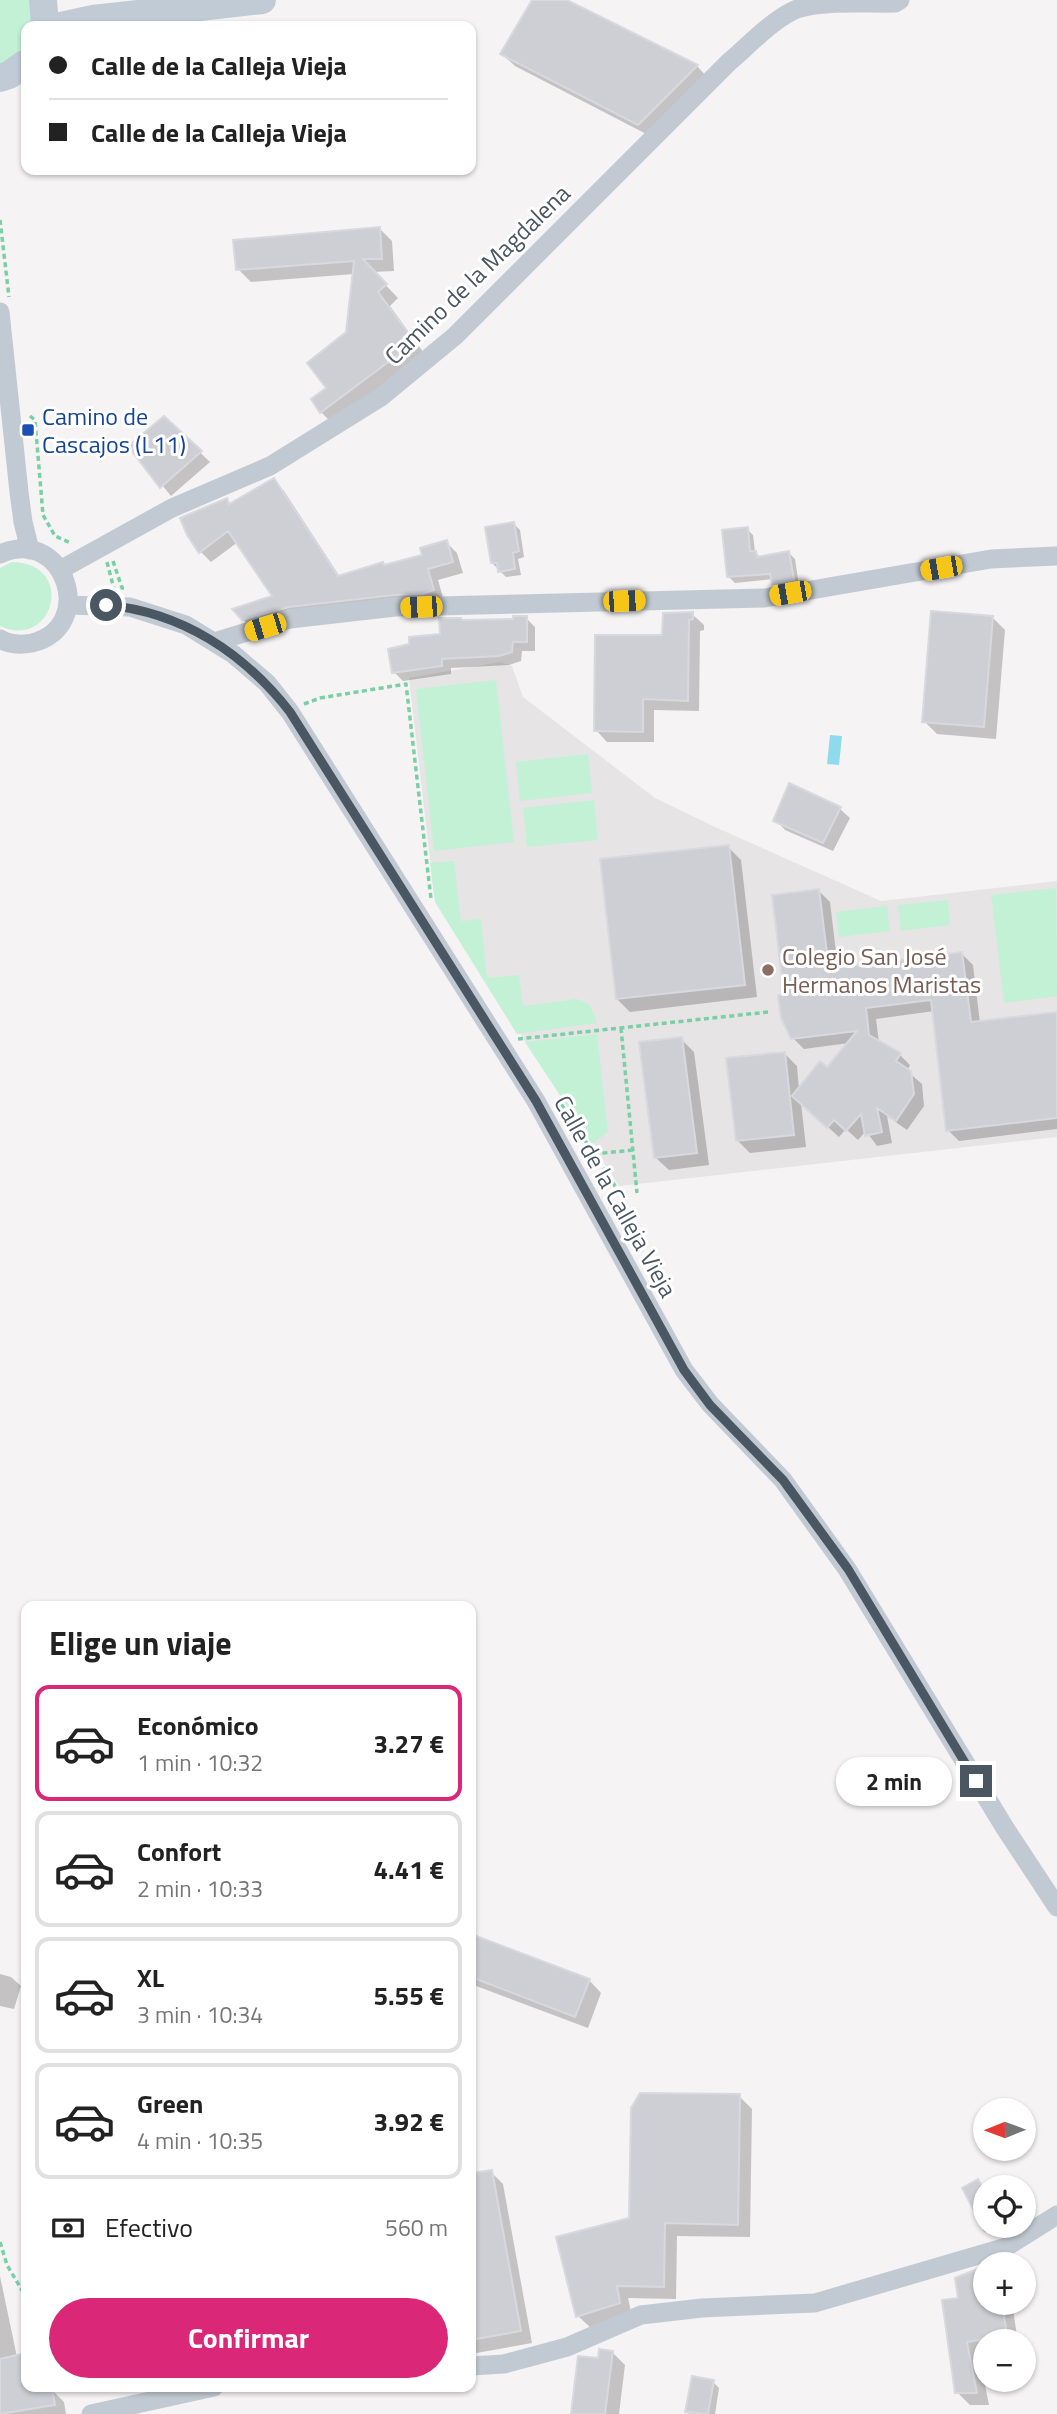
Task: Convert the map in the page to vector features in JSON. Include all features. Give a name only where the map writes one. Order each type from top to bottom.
[{"type":"main road","points":[[43,0],[45,21]]},
{"type":"main road","points":[[84,21],[262,0]]},
{"type":"main road","points":[[0,78],[21,66]]},
{"type":"street","name":"Camino de la Magdalena","points":[[61,570],[107,552],[172,508],[270,466],[381,397],[455,336],[729,62],[768,28],[796,10],[818,5],[895,3],[900,0]]},
{"type":"street","points":[[0,312],[19,492],[30,550]]},
{"type":"street","points":[[0,554],[10,550],[30,550],[43,555],[61,570],[68,592],[68,605],[62,621],[40,641],[22,645],[0,639]]},
{"type":"street","points":[[214,642],[290,619],[394,607],[765,597],[991,559],[1057,556]]},
{"type":"street","name":"Calle de la Calleja Vieja","points":[[68,605],[130,607],[186,625],[233,654],[267,682],[301,728],[536,1101],[684,1370],[710,1405],[783,1480],[848,1569],[1005,1828],[1057,1907]]},
{"type":"street","points":[[476,2366],[504,2364],[567,2347],[641,2315],[702,2308],[816,2303],[1006,2247],[1057,2215]]},
{"type":"street","points":[[91,2414],[191,2392]]},
{"type":"path","points":[[40,495],[43,515],[55,536],[76,543]]},
{"type":"path","points":[[107,552],[122,588],[132,590]]},
{"type":"path","points":[[107,552],[114,590]]},
{"type":"path","points":[[300,695],[306,705],[345,694],[406,684],[432,903]]},
{"type":"path","points":[[525,1051],[518,1039],[768,1012]]},
{"type":"path","points":[[621,1028],[638,1193]]},
{"type":"path","points":[[556,1097],[621,1195]]},
{"type":"path","points":[[594,1154],[633,1150]]},
{"type":"path","points":[[0,2242],[7,2265],[21,2289]]},
{"type":"shaded area","name":"Colegio San José Hermanos Maristas","points":[[500,662],[512,666],[523,697],[655,798],[881,901],[1057,881],[1057,1137],[619,1186],[435,902],[409,678]]},
{"type":"green space","points":[[0,0],[29,0],[32,21],[21,21],[21,48],[0,64]]},
{"type":"green space","points":[[12,562],[32,566],[45,576],[51,589],[51,604],[45,617],[34,627],[19,630],[0,626],[0,568]]},
{"type":"green space","points":[[496,680],[514,842],[434,851],[416,689]]},
{"type":"green space","points":[[588,754],[592,793],[520,801],[516,762]]},
{"type":"green space","points":[[594,800],[598,840],[527,847],[523,808]]},
{"type":"green space","points":[[454,861],[461,921],[481,919],[487,978],[519,975],[523,1006],[577,999],[590,1005],[597,1023],[517,1034],[435,902],[430,863]]},
{"type":"green space","points":[[1056,888],[1057,996],[1004,1003],[991,895]]},
{"type":"green space","points":[[948,900],[950,925],[901,931],[898,905]]},
{"type":"green space","points":[[887,906],[890,931],[839,937],[836,912]]},
{"type":"green space","points":[[597,1034],[608,1132],[592,1144],[525,1042]]},
{"type":"water","points":[[830,735],[842,736],[839,765],[827,764]]},
{"type":"building","points":[[532,0],[567,0],[698,65],[638,125],[500,54]]},
{"type":"building","points":[[380,227],[382,259],[363,259],[387,284],[378,292],[415,342],[320,413],[311,399],[326,388],[307,363],[346,332],[354,261],[236,270],[233,240]]},
{"type":"building","points":[[164,416],[202,451],[160,488],[128,446]]},
{"type":"building","points":[[274,478],[338,576],[383,562],[384,565],[422,555],[420,548],[447,540],[453,562],[428,569],[434,590],[422,594],[289,607],[242,620],[232,609],[272,596],[228,531],[199,553],[180,518],[227,498],[229,504]]},
{"type":"building","points":[[514,522],[519,551],[513,553],[515,569],[498,572],[497,563],[491,563],[485,527]]},
{"type":"building","points":[[748,527],[750,551],[756,551],[757,557],[789,551],[794,580],[772,584],[770,574],[727,577],[722,530]]},
{"type":"building","points":[[931,611],[993,616],[984,727],[922,722]]},
{"type":"building","points":[[693,612],[693,619],[689,620],[688,701],[643,699],[643,732],[594,731],[595,635],[662,635],[663,613]]},
{"type":"building","points":[[513,616],[527,616],[527,642],[513,642],[512,652],[499,656],[442,659],[442,666],[392,673],[388,649],[409,644],[409,637],[440,634],[439,618],[513,619]]},
{"type":"building","points":[[789,783],[841,807],[823,843],[773,821]]},
{"type":"building","points":[[729,845],[745,985],[616,999],[600,859]]},
{"type":"building","points":[[819,889],[829,969],[962,952],[971,1022],[1057,1012],[1057,1118],[946,1131],[931,1000],[866,1008],[869,1035],[901,1053],[896,1061],[911,1071],[914,1094],[896,1121],[877,1108],[882,1132],[865,1136],[861,1114],[846,1131],[834,1120],[827,1128],[792,1096],[820,1061],[827,1067],[857,1031],[791,1039],[781,1018],[778,995],[784,995],[772,895]]},
{"type":"building","points":[[682,1037],[697,1153],[654,1158],[639,1042]]},
{"type":"building","points":[[785,1052],[794,1135],[736,1141],[726,1058]]},
{"type":"building","points":[[476,1936],[590,1979],[575,2017],[476,1979]]},
{"type":"building","points":[[640,2093],[740,2094],[738,2225],[665,2223],[664,2287],[617,2286],[620,2303],[576,2317],[556,2237],[629,2218],[631,2108]]},
{"type":"building","points":[[492,2170],[521,2331],[476,2339],[476,2172]]},
{"type":"building","points":[[973,2182],[973,2209],[962,2188]]},
{"type":"building","points":[[973,2271],[973,2315],[1004,2315],[1006,2329],[973,2329],[973,2341],[967,2342],[973,2373],[973,2392],[977,2393],[955,2393],[942,2300],[958,2298],[955,2278]]},
{"type":"building","points":[[599,2349],[613,2351],[605,2414],[571,2414],[578,2356],[598,2358]]},
{"type":"building","points":[[21,2354],[21,2392],[53,2392],[55,2405],[0,2414],[0,2359]]},
{"type":"building","points":[[692,2376],[714,2380],[708,2414],[685,2412]]},
{"type":"place","name":"Camino de Cascajos (L11)","points":[[28,430]]},
{"type":"place","name":"Colegio San José Hermanos Maristas","points":[[768,970]]},
{"type":"route","points":[[106,605],[130,607],[186,625],[233,654],[267,682],[290,712],[536,1101],[684,1370],[710,1405],[783,1480],[848,1569],[976,1781]]}]
